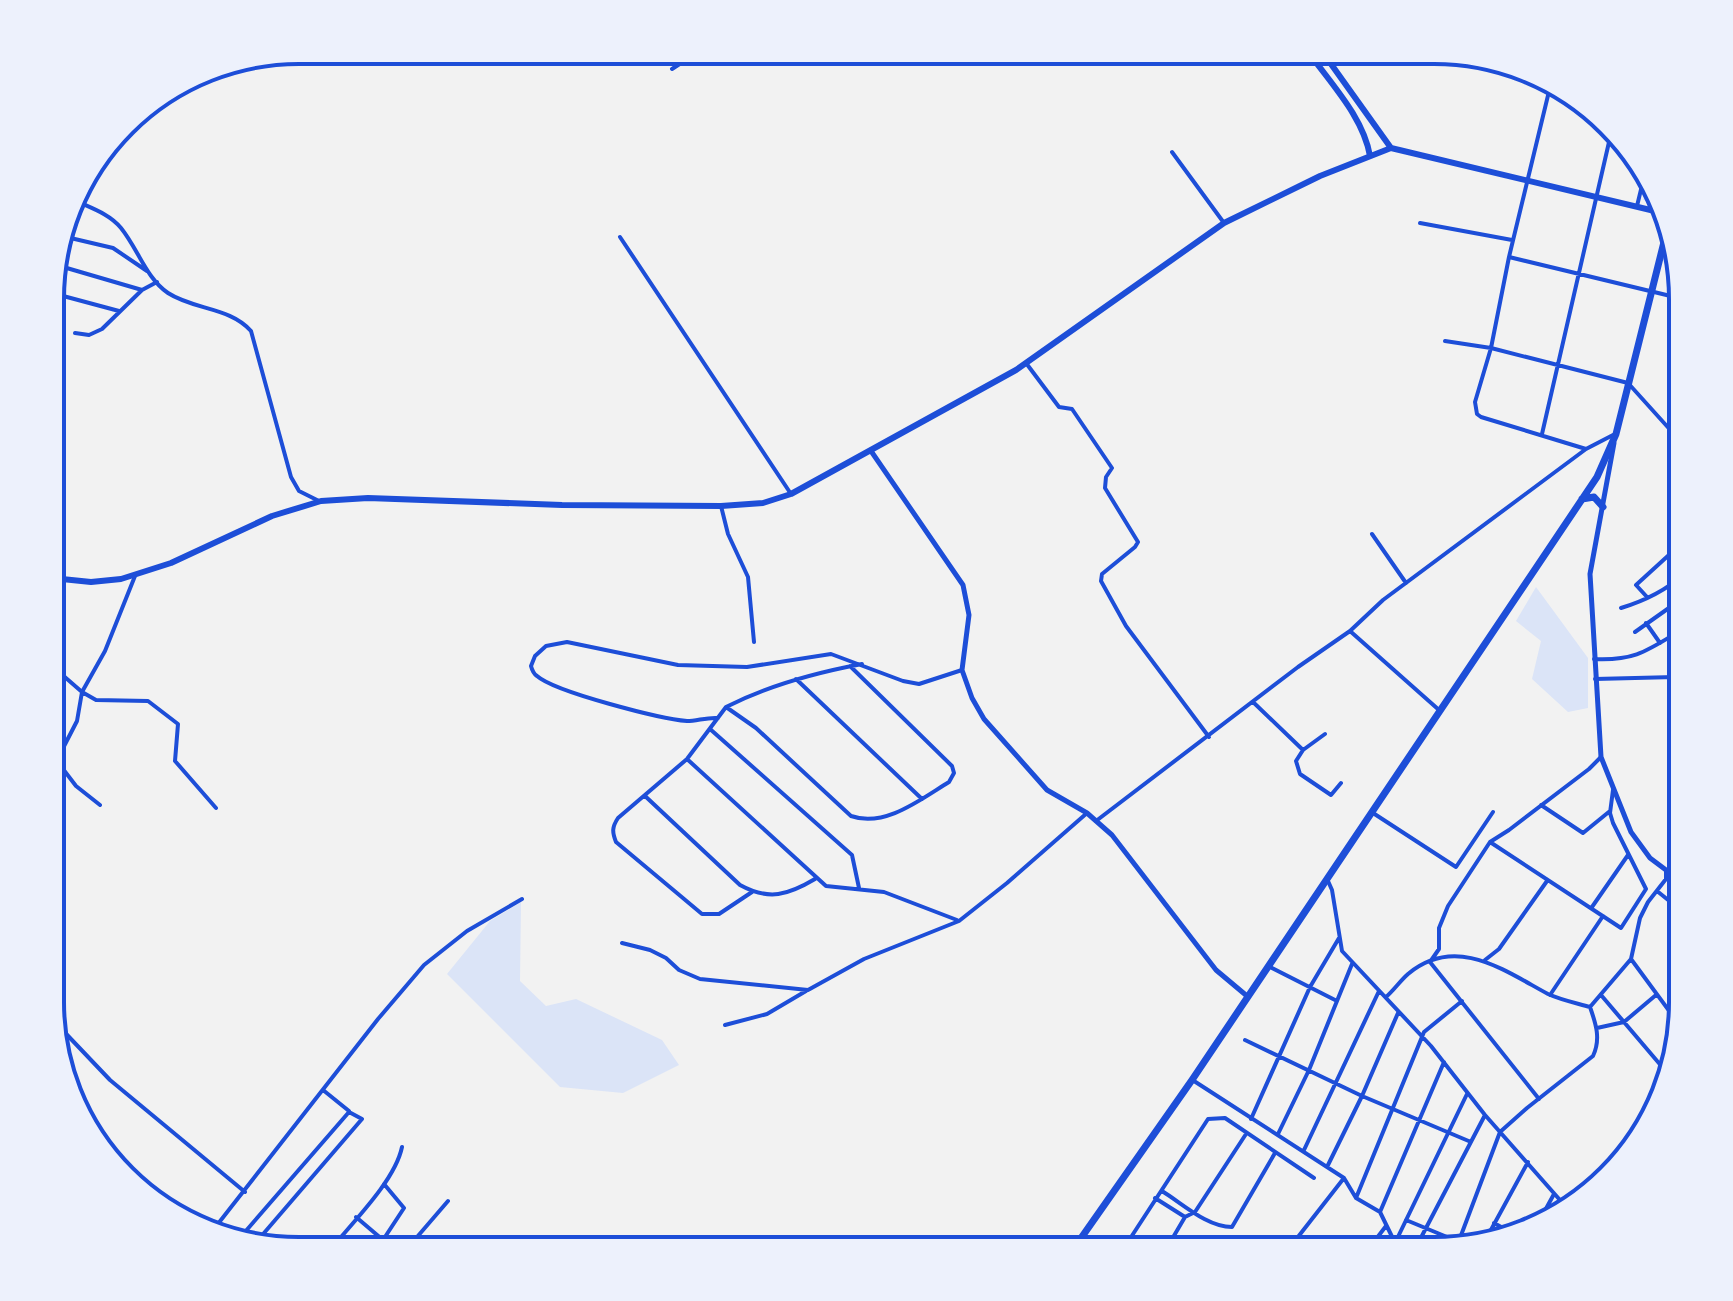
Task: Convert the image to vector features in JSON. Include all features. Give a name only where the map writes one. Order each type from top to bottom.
[{"type":"highway","points":[[1082,1237],[1192,1080],[1597,477],[1616,434],[1663,248]]},
{"type":"highway","points":[[1581,500],[1594,497],[1603,507]]},
{"type":"main road","points":[[1318,65],[1355,118],[1367,139],[1370,156]]},
{"type":"main road","points":[[1332,65],[1391,148]]},
{"type":"main road","points":[[64,579],[91,582],[121,579],[171,563],[272,516],[321,501],[368,498],[562,505],[721,506],[763,503],[791,494],[1026,363],[1224,223],[1320,176],[1391,148],[1651,210]]},
{"type":"street","points":[[672,69],[678,65]]},
{"type":"street","points":[[1548,93],[1509,257],[1491,348],[1475,402],[1477,414],[1481,417],[1586,449]]},
{"type":"street","points":[[1542,434],[1609,142]]},
{"type":"street","points":[[1172,152],[1224,223]]},
{"type":"street","points":[[1637,207],[1641,188]]},
{"type":"street","points":[[84,205],[111,218],[121,228],[149,272],[175,296],[235,317],[251,331],[291,477],[299,491],[321,501]]},
{"type":"street","points":[[1420,223],[1513,240]]},
{"type":"street","points":[[620,237],[791,494]]},
{"type":"street","points":[[72,238],[113,248],[149,272]]},
{"type":"street","points":[[1509,257],[1669,296]]},
{"type":"street","points":[[66,268],[142,290]]},
{"type":"street","points":[[75,333],[89,335],[102,329],[142,290],[157,282]]},
{"type":"street","points":[[64,296],[120,312]]},
{"type":"street","points":[[1445,341],[1491,348],[1628,383],[1669,428]]},
{"type":"street","points":[[1026,363],[1059,407],[1072,409],[1112,468],[1106,477],[1105,488],[1138,542],[1102,574],[1101,581],[1126,626],[1209,737]]},
{"type":"street","points":[[1096,821],[1350,631],[1383,600],[1586,449],[1616,434]]},
{"type":"street","points":[[1590,1007],[1631,959],[1640,918],[1666,879],[1666,870],[1650,858],[1631,832],[1601,757],[1590,574],[1616,434]]},
{"type":"street","points":[[871,451],[963,585],[969,615],[962,670],[984,719],[1047,790],[1087,813],[1112,835],[1216,970],[1247,996]]},
{"type":"street","points":[[721,506],[728,534],[748,577],[754,642]]},
{"type":"street","points":[[1372,534],[1406,583]]},
{"type":"street","points":[[1648,598],[1636,585],[1669,555]]},
{"type":"street","points":[[65,745],[77,721],[82,692],[105,651],[136,574]]},
{"type":"street","points":[[1621,608],[1637,604],[1669,586]]},
{"type":"street","points":[[1635,632],[1669,608]]},
{"type":"street","points":[[1646,623],[1660,643]]},
{"type":"street","points":[[1350,631],[1441,711]]},
{"type":"street","points":[[1594,659],[1638,656],[1669,638]]},
{"type":"street","points":[[718,718],[688,721],[609,703],[562,689],[535,676],[531,666],[535,656],[546,646],[567,642],[678,665],[747,667],[831,654],[919,684],[962,670]]},
{"type":"street","points":[[752,892],[719,914],[702,914],[616,842],[613,824],[687,759],[726,707],[759,690],[862,664]]},
{"type":"street","points":[[726,707],[756,728],[851,816],[861,819],[886,817],[922,799],[952,778],[952,766],[850,666]]},
{"type":"street","points":[[65,677],[96,700],[148,701],[178,724],[175,761],[216,808]]},
{"type":"street","points":[[1595,679],[1668,677]]},
{"type":"street","points":[[795,679],[922,799]]},
{"type":"street","points":[[1253,702],[1303,750]]},
{"type":"street","points":[[710,729],[852,855],[859,888]]},
{"type":"street","points":[[1325,734],[1303,750],[1296,761],[1300,774],[1331,795],[1341,783]]},
{"type":"street","points":[[1430,962],[1439,949],[1439,928],[1448,906],[1490,842],[1601,757]]},
{"type":"street","points":[[687,759],[826,886],[884,892],[959,921]]},
{"type":"street","points":[[65,771],[76,786],[100,805]]},
{"type":"street","points":[[1490,842],[1621,928],[1646,889],[1613,823],[1613,790]]},
{"type":"street","points":[[645,796],[740,885],[752,892],[792,893],[815,879]]},
{"type":"street","points":[[1541,805],[1583,833],[1611,810]]},
{"type":"street","points":[[1371,811],[1456,867],[1493,812]]},
{"type":"street","points":[[725,1025],[767,1014],[878,953],[959,921],[1087,813]]},
{"type":"street","points":[[1592,907],[1628,855]]},
{"type":"street","points":[[1327,879],[1332,890],[1342,951],[1423,1037],[1485,1115],[1560,1200]]},
{"type":"street","points":[[1485,960],[1499,949],[1547,881]]},
{"type":"street","points":[[1657,891],[1668,900]]},
{"type":"street","points":[[219,1223],[424,965],[467,931],[522,899]]},
{"type":"street","points":[[1550,995],[1603,916]]},
{"type":"street","points":[[1251,1119],[1310,987],[1339,938]]},
{"type":"street","points":[[622,943],[650,950],[666,958],[679,970],[700,979],[808,990]]},
{"type":"street","points":[[1386,997],[1409,973],[1430,962],[1453,957],[1485,960],[1550,995],[1590,1007]]},
{"type":"street","points":[[1631,959],[1668,1010]]},
{"type":"street","points":[[1430,962],[1539,1099]]},
{"type":"street","points":[[1278,1134],[1309,1070],[1352,963]]},
{"type":"street","points":[[1268,966],[1337,1001]]},
{"type":"street","points":[[1304,1150],[1379,991]]},
{"type":"street","points":[[1601,995],[1660,1065]]},
{"type":"street","points":[[1597,1028],[1624,1022],[1656,995]]},
{"type":"street","points":[[1356,1198],[1424,1032],[1462,1001]]},
{"type":"street","points":[[1463,1235],[1500,1132],[1593,1056],[1597,1047],[1597,1028],[1590,1007]]},
{"type":"street","points":[[1328,1165],[1398,1013]]},
{"type":"street","points":[[67,1035],[110,1080],[245,1192]]},
{"type":"street","points":[[1245,1040],[1362,1096],[1471,1142]]},
{"type":"street","points":[[1380,1212],[1444,1062]]},
{"type":"street","points":[[1192,1080],[1328,1165],[1344,1178],[1356,1198],[1380,1212],[1392,1237]]},
{"type":"street","points":[[263,1234],[362,1119],[323,1090]]},
{"type":"street","points":[[1398,1237],[1467,1093]]},
{"type":"street","points":[[246,1231],[349,1112]]},
{"type":"street","points":[[1421,1237],[1485,1115]]},
{"type":"street","points":[[1131,1237],[1208,1119],[1225,1118],[1314,1178]]},
{"type":"street","points":[[1173,1237],[1185,1217],[1195,1212],[1246,1134]]},
{"type":"street","points":[[341,1236],[383,1184],[400,1157],[402,1147]]},
{"type":"street","points":[[1162,1191],[1220,1227],[1232,1227],[1275,1153]]},
{"type":"street","points":[[1491,1230],[1528,1162]]},
{"type":"street","points":[[1298,1237],[1344,1178]]},
{"type":"street","points":[[383,1184],[402,1203],[404,1211],[386,1236]]},
{"type":"street","points":[[1546,1209],[1554,1193]]},
{"type":"street","points":[[1155,1198],[1185,1217]]},
{"type":"street","points":[[418,1236],[448,1201]]},
{"type":"street","points":[[356,1217],[378,1236]]},
{"type":"street","points":[[1406,1220],[1442,1236]]},
{"type":"street","points":[[1494,1223],[1501,1227]]},
{"type":"street","points":[[1378,1237],[1386,1226]]},
{"type":"shaded area","points":[[1536,587],[1588,658],[1588,708],[1568,712],[1532,679],[1541,641],[1516,621]]},
{"type":"shaded area","points":[[521,902],[520,981],[546,1006],[576,999],[662,1040],[679,1065],[623,1093],[560,1087],[447,974],[490,921]]}]
